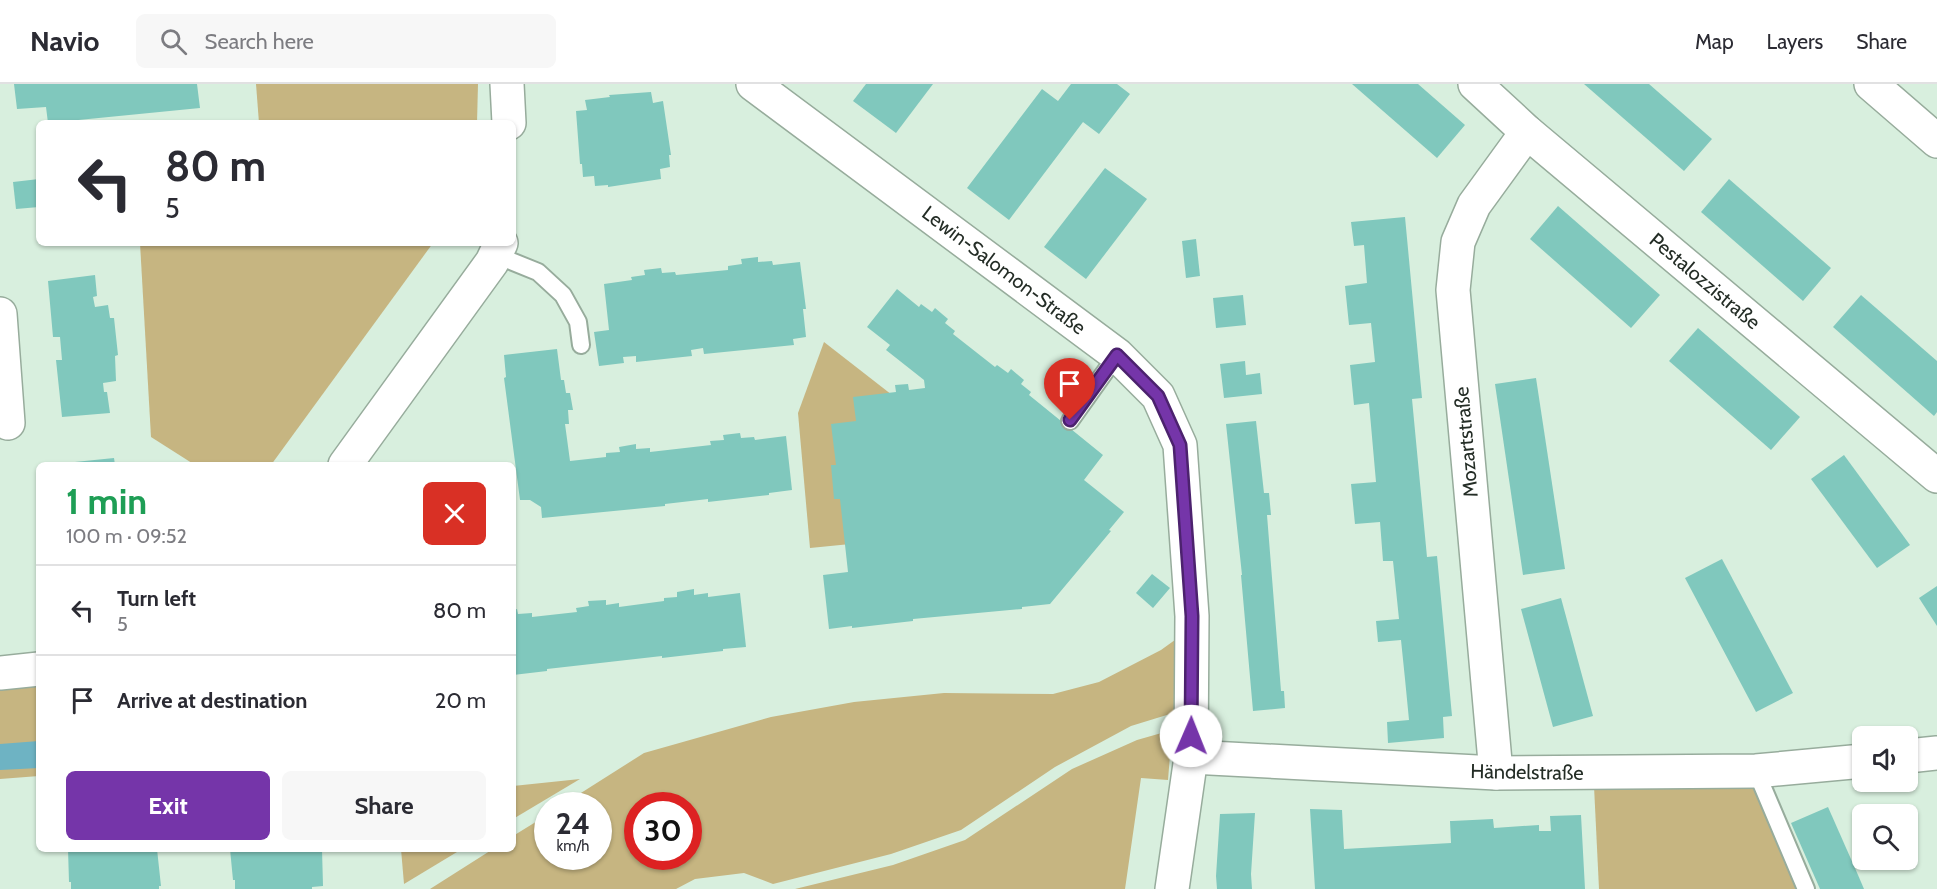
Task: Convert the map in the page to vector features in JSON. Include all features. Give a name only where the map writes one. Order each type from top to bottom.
[{"type":"street","points":[[507,84],[509,120]]},
{"type":"street","name":"Lewin-Salomon-Straße","points":[[753,84],[1117,355],[1158,396],[1180,445],[1192,616],[1191,757],[1172,889]]},
{"type":"street","name":"Pestalozzistraße","points":[[1475,84],[1527,132],[1937,476]]},
{"type":"street","points":[[1871,84],[1937,141]]},
{"type":"street","name":"Mozartstraße","points":[[1496,773],[1452,290],[1458,242],[1474,205],[1527,132]]},
{"type":"street","points":[[347,462],[492,262],[499,249]]},
{"type":"street","points":[[0,314],[8,423]]},
{"type":"street","points":[[0,673],[36,669]]},
{"type":"street","points":[[1918,755],[1937,753]]},
{"type":"street","name":"Händelstraße","points":[[1191,757],[1496,773],[1756,771],[1852,762]]},
{"type":"lane","points":[[499,249],[538,272],[563,295],[578,322],[580,345]]},
{"type":"lane","points":[[1070,420],[1117,355]]},
{"type":"lane","points":[[1756,771],[1806,889]]},
{"type":"shaded area","points":[[256,84],[478,84],[477,120],[259,120]]},
{"type":"shaded area","points":[[140,246],[431,246],[273,462],[190,462],[151,437]]},
{"type":"shaded area","points":[[824,342],[1027,500],[1002,529],[810,548],[798,413]]},
{"type":"shaded area","points":[[1186,632],[1183,710],[1131,726],[1055,767],[961,830],[891,854],[773,884],[744,873],[695,879],[676,889],[430,889],[488,852],[516,852],[516,834],[534,823],[534,870],[612,870],[612,792],[582,792],[644,753],[771,717],[854,702],[944,693],[1053,694],[1099,682],[1161,650]]},
{"type":"shaded area","points":[[36,657],[36,776],[0,779],[0,661]]},
{"type":"shaded area","points":[[1172,730],[1168,780],[1141,778],[1125,889],[795,889],[893,865],[965,840],[1072,769],[1137,740]]},
{"type":"shaded area","points":[[580,779],[558,792],[534,792],[534,806],[516,817],[516,786]]},
{"type":"shaded area","points":[[1752,779],[1798,889],[1599,889],[1594,786]]},
{"type":"shaded area","points":[[401,852],[457,852],[404,884]]},
{"type":"water","points":[[36,741],[36,768],[0,770],[0,744]]},
{"type":"building","points":[[14,84],[197,84],[200,108],[78,120],[48,120],[46,107],[17,109]]},
{"type":"building","points":[[866,84],[933,84],[896,133],[853,101]]},
{"type":"building","points":[[1071,84],[1117,84],[1130,94],[1099,134],[1083,122],[1009,220],[967,188],[1042,89],[1058,101]]},
{"type":"building","points":[[1352,84],[1418,84],[1465,125],[1437,158]]},
{"type":"building","points":[[1584,84],[1649,84],[1712,139],[1684,171]]},
{"type":"building","points":[[651,92],[653,103],[663,101],[671,155],[669,155],[670,167],[660,169],[661,179],[608,187],[608,185],[595,186],[594,176],[583,177],[576,111],[587,110],[585,100],[610,97],[609,95]]},
{"type":"building","points":[[1105,168],[1147,199],[1086,279],[1044,247]]},
{"type":"building","points":[[36,179],[36,207],[16,209],[13,182]]},
{"type":"building","points":[[1729,179],[1831,268],[1803,301],[1701,212]]},
{"type":"building","points":[[1558,206],[1660,295],[1631,328],[1530,239]]},
{"type":"building","points":[[1405,217],[1422,398],[1412,399],[1427,557],[1437,556],[1452,716],[1443,717],[1444,738],[1388,743],[1387,722],[1409,720],[1401,640],[1378,642],[1376,621],[1399,619],[1393,561],[1383,561],[1380,522],[1355,524],[1351,484],[1376,482],[1369,403],[1354,405],[1350,365],[1375,362],[1371,323],[1349,325],[1345,286],[1367,283],[1364,245],[1354,246],[1351,222]]},
{"type":"building","points":[[1196,239],[1200,276],[1186,278],[1182,241]]},
{"type":"building","points":[[758,257],[758,262],[772,261],[773,265],[800,262],[806,309],[803,309],[806,337],[793,339],[794,345],[704,354],[703,348],[691,350],[692,356],[636,362],[636,356],[623,357],[624,363],[599,366],[594,332],[609,330],[604,284],[632,280],[631,277],[645,275],[644,270],[661,268],[662,273],[675,272],[676,275],[728,270],[728,266],[742,264],[741,259]]},
{"type":"building","points":[[95,275],[97,296],[93,297],[95,307],[108,305],[110,318],[114,318],[118,355],[115,356],[116,381],[103,383],[104,392],[107,392],[110,413],[62,417],[56,360],[62,360],[60,337],[53,337],[48,281]]},
{"type":"building","points":[[897,289],[919,307],[921,304],[932,312],[935,308],[948,319],[945,323],[955,331],[953,334],[995,367],[997,365],[1008,373],[1011,369],[1024,380],[1021,384],[1031,392],[1029,395],[1103,455],[1084,480],[1124,512],[1050,604],[1022,607],[1022,609],[829,629],[823,575],[848,572],[840,499],[834,499],[831,465],[836,465],[831,424],[856,421],[853,397],[896,392],[895,385],[908,384],[909,390],[925,388],[924,380],[886,350],[890,345],[867,327]]},
{"type":"building","points":[[1243,295],[1246,325],[1216,328],[1213,298]]},
{"type":"building","points":[[1861,295],[1937,361],[1937,412],[1934,416],[1833,327]]},
{"type":"building","points":[[1698,328],[1800,417],[1771,450],[1669,361]]},
{"type":"building","points":[[557,349],[561,380],[564,380],[566,393],[570,393],[573,410],[568,410],[569,424],[565,424],[570,461],[606,457],[606,453],[620,452],[619,447],[636,444],[636,449],[650,448],[650,452],[711,445],[710,441],[724,440],[723,435],[740,433],[741,438],[754,437],[755,440],[786,436],[792,490],[708,502],[708,499],[665,504],[665,506],[542,518],[541,507],[530,500],[520,500],[504,378],[506,377],[504,355]]},
{"type":"building","points":[[1245,361],[1246,375],[1260,373],[1262,394],[1224,398],[1220,364]]},
{"type":"building","points":[[1536,378],[1565,569],[1523,575],[1495,384]]},
{"type":"building","points":[[1256,421],[1264,493],[1269,493],[1271,515],[1267,515],[1281,691],[1284,691],[1285,708],[1253,711],[1226,424]]},
{"type":"building","points":[[1844,455],[1910,545],[1877,568],[1811,479]]},
{"type":"building","points":[[114,458],[115,462],[75,462]]},
{"type":"building","points":[[1722,559],[1793,693],[1756,712],[1685,578]]},
{"type":"building","points":[[1152,574],[1170,588],[1153,608],[1136,593]]},
{"type":"building","points":[[1937,586],[1937,626],[1919,598]]},
{"type":"building","points":[[694,589],[694,595],[708,593],[708,597],[740,593],[746,647],[547,669],[547,671],[516,675],[516,609],[518,614],[532,613],[532,617],[577,612],[576,608],[589,606],[588,601],[606,600],[606,605],[619,603],[619,607],[664,601],[664,598],[677,597],[677,592]]},
{"type":"building","points":[[1561,598],[1593,716],[1553,727],[1521,609]]},
{"type":"building","points":[[1828,807],[1852,862],[1852,870],[1856,870],[1864,889],[1820,889],[1791,823]]},
{"type":"building","points":[[1310,809],[1342,810],[1344,849],[1451,843],[1450,821],[1493,819],[1494,828],[1539,825],[1539,831],[1551,831],[1550,816],[1581,815],[1585,889],[1315,889]]},
{"type":"building","points":[[1255,813],[1252,889],[1217,889],[1220,814]]},
{"type":"building","points":[[68,852],[157,852],[161,886],[159,889],[71,889],[71,882],[69,882]]},
{"type":"building","points":[[230,852],[322,852],[323,886],[312,887],[312,889],[235,889],[235,880],[233,880]]},
{"type":"route","points":[[1070,420],[1117,355],[1158,396],[1180,445],[1192,616],[1191,736]]}]
